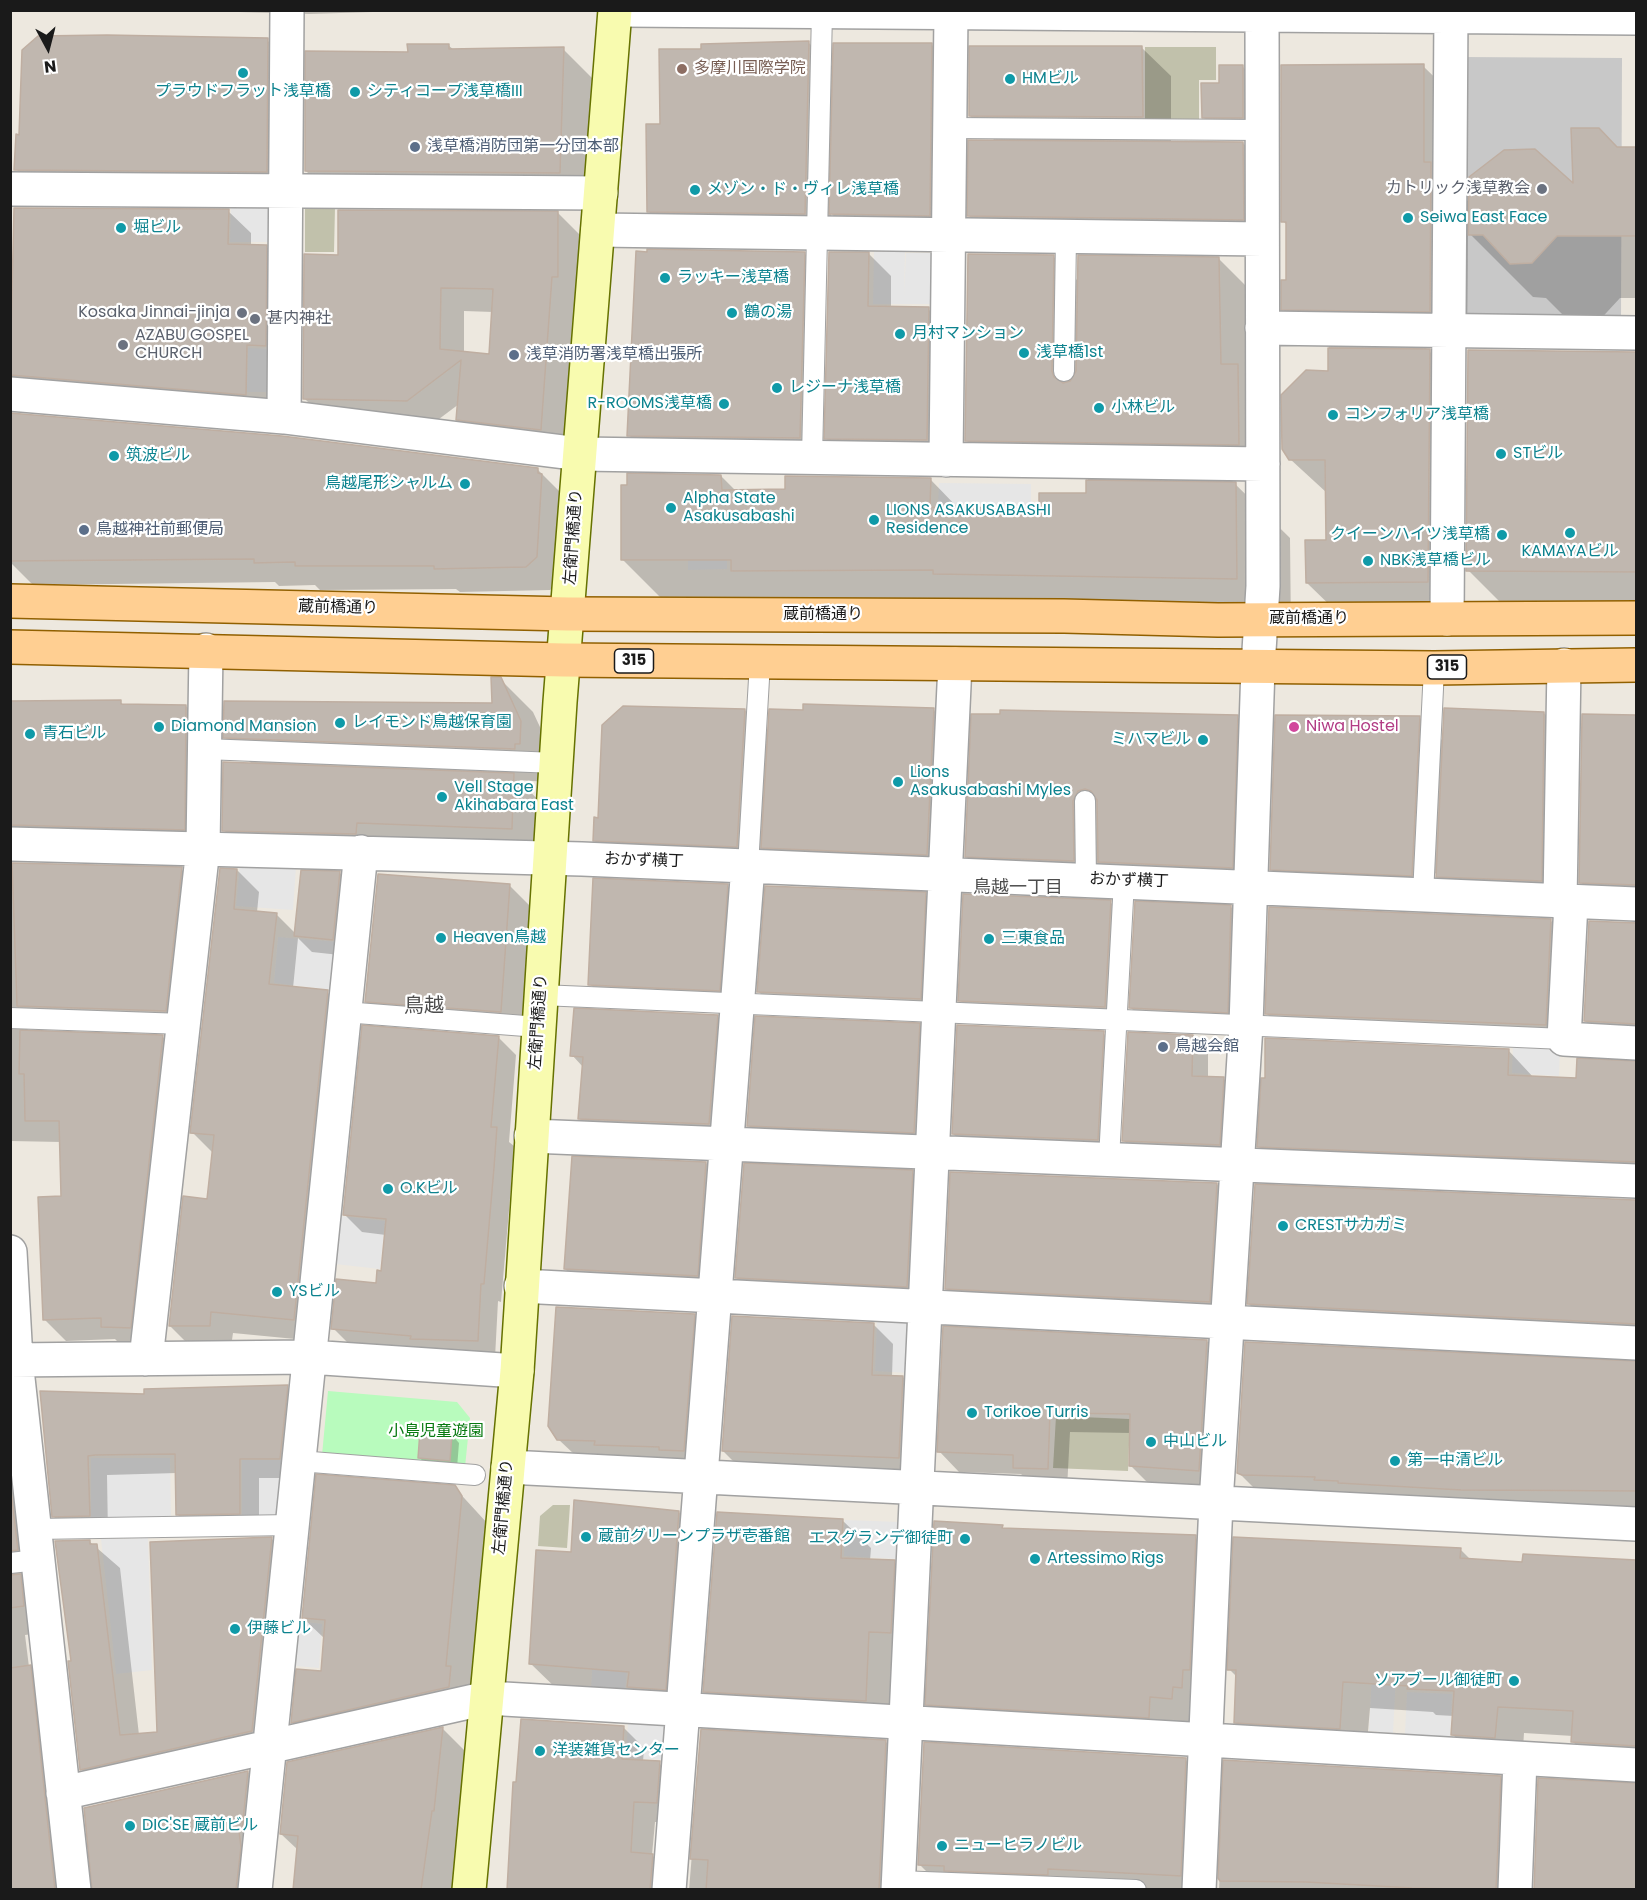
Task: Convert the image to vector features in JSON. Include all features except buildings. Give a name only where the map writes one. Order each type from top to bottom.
[{"type":"main road","name":"蔵前橋通り","points":[[10,601],[568,614],[1065,615],[1261,620],[1636,618]]},
{"type":"main road","name":"315","points":[[10,647],[564,660],[1434,668],[1636,665]]},
{"type":"street","points":[[284,417],[287,10]]},
{"type":"street","name":"左衛門橋通り","points":[[469,1890],[517,1371],[556,763],[615,10]]},
{"type":"street","points":[[623,10],[1598,14],[1636,18]]},
{"type":"street","points":[[946,460],[951,13]]},
{"type":"street","points":[[1199,1890],[1216,1503],[1246,1025],[1257,667],[1261,620],[1262,13]]},
{"type":"street","points":[[1447,619],[1451,14]]},
{"type":"street","points":[[10,189],[601,194]]},
{"type":"street","points":[[598,230],[1262,239]]},
{"type":"street","points":[[1262,328],[1636,333]]},
{"type":"street","points":[[10,394],[284,417],[580,454],[1263,464]]},
{"type":"street","points":[[146,1359],[203,848],[206,650]]},
{"type":"street","points":[[898,1885],[955,664]]},
{"type":"street","points":[[1564,665],[1566,903],[1564,1039],[1636,1043]]},
{"type":"street","name":"おかず横丁","points":[[10,844],[550,858],[1251,886],[1566,903],[1636,904]]},
{"type":"street","points":[[255,1890],[360,852]]},
{"type":"street","points":[[669,1890],[729,1143],[748,866]]},
{"type":"street","points":[[531,1136],[1636,1181]]},
{"type":"street","points":[[10,1252],[14,1360],[35,1528],[24,1562],[63,1793],[74,1890]]},
{"type":"street","points":[[521,1286],[1636,1343]]},
{"type":"street","points":[[14,1360],[309,1357],[517,1371]]},
{"type":"street","points":[[508,1467],[1636,1524]]},
{"type":"street","points":[[63,1793],[487,1698],[1636,1765]]},
{"type":"street","points":[[1515,1890],[1520,1759]]},
{"type":"lane","points":[[812,458],[822,12]]},
{"type":"lane","points":[[950,128],[1262,130]]},
{"type":"lane","points":[[1064,371],[1066,236]]},
{"type":"lane","points":[[748,866],[760,662]]},
{"type":"lane","points":[[1423,895],[1434,668]]},
{"type":"lane","points":[[205,749],[556,763]]},
{"type":"lane","points":[[1085,801],[1086,880]]},
{"type":"lane","points":[[1109,1159],[1124,881]]},
{"type":"lane","points":[[541,995],[1564,1039]]},
{"type":"lane","points":[[344,1012],[538,1027]]},
{"type":"lane","points":[[10,1017],[184,1024]]},
{"type":"lane","points":[[299,1461],[475,1474]]},
{"type":"lane","points":[[35,1528],[292,1525]]},
{"type":"lane","points":[[898,1885],[1136,1890]]},
{"type":"shaded area","points":[[1145,47],[1216,47],[1216,80],[1199,80],[1199,123],[1145,123]]},
{"type":"shaded area","name":"カトリック浅草教会","points":[[1463,57],[1622,58],[1621,321],[1462,321]]},
{"type":"shaded area","points":[[231,202],[273,202],[272,242],[230,242]]},
{"type":"shaded area","points":[[305,207],[335,207],[334,252],[305,252]]},
{"type":"shaded area","points":[[874,252],[905,252],[904,297],[906,253],[937,253],[936,304],[873,304]]},
{"type":"shaded area","points":[[248,348],[273,349],[271,392],[247,392]]},
{"type":"shaded area","points":[[939,483],[1031,484],[1031,505],[938,505]]},
{"type":"shaded area","points":[[688,533],[727,533],[727,569],[688,570]]},
{"type":"shaded area","points":[[240,864],[296,867],[293,910],[236,906]]},
{"type":"shaded area","points":[[278,937],[339,942],[334,990],[274,983]]},
{"type":"shaded area","points":[[1513,1044],[1560,1047],[1559,1076],[1512,1073]]},
{"type":"shaded area","points":[[340,1216],[385,1221],[380,1269],[335,1264]]},
{"type":"shaded area","points":[[877,1319],[910,1320],[908,1373],[875,1371]]},
{"type":"shaded area","points":[[1056,1416],[1130,1419],[1128,1471],[1053,1468]]},
{"type":"shaded area","points":[[91,1458],[170,1458],[171,1519],[91,1519]]},
{"type":"shaded area","points":[[242,1460],[281,1460],[281,1518],[242,1518]]},
{"type":"shaded area","points":[[553,1505],[570,1505],[567,1548],[538,1546],[540,1516]]},
{"type":"shaded area","points":[[845,1520],[900,1522],[897,1559],[844,1556]]},
{"type":"shaded area","points":[[148,1538],[152,1670],[116,1674],[101,1539]]},
{"type":"shaded area","points":[[299,1621],[322,1624],[319,1668],[296,1666]]},
{"type":"shaded area","points":[[594,1633],[629,1645],[625,1693],[591,1690]]},
{"type":"shaded area","points":[[1372,1674],[1396,1676],[1393,1733],[1369,1731]]},
{"type":"shaded area","points":[[1407,1692],[1452,1694],[1450,1737],[1405,1734]]},
{"type":"shaded area","points":[[628,1723],[673,1726],[670,1760],[626,1758]]},
{"type":"green space","name":"小島児童遊園","points":[[328,1391],[457,1402],[470,1418],[465,1467],[322,1455]]},
{"type":"place","name":"多摩川国際学院","points":[[682,69]]},
{"type":"place","name":"プラウドフラット浅草橋","points":[[243,73]]},
{"type":"place","name":"HMビル","points":[[1010,79]]},
{"type":"place","name":"シティコープ浅草橋III","points":[[355,92]]},
{"type":"place","name":"浅草橋消防団第一分団本部","points":[[415,147]]},
{"type":"place","name":"カトリック浅草教会","points":[[1542,189]]},
{"type":"place","name":"メゾン・ド・ヴィレ浅草橋","points":[[695,190]]},
{"type":"place","name":"Seiwa East Face","points":[[1408,218]]},
{"type":"place","name":"堀ビル","points":[[121,228]]},
{"type":"place","name":"ラッキー浅草橋","points":[[665,278]]},
{"type":"place","name":"Kosaka Jinnai-jinja","points":[[242,313]]},
{"type":"place","name":"鶴の湯","points":[[732,313]]},
{"type":"place","name":"甚内神社","points":[[255,319]]},
{"type":"place","name":"月村マンション","points":[[900,334]]},
{"type":"place","name":"AZABU GOSPEL CHURCH","points":[[123,345]]},
{"type":"place","name":"浅草橋1st","points":[[1024,353]]},
{"type":"place","name":"浅草消防署浅草橋出張所","points":[[514,355]]},
{"type":"place","name":"レジーナ浅草橋","points":[[777,388]]},
{"type":"place","name":"R-ROOMS浅草橋","points":[[724,404]]},
{"type":"place","name":"小林ビル","points":[[1099,408]]},
{"type":"place","name":"コンフォリア浅草橋","points":[[1333,415]]},
{"type":"place","name":"STビル","points":[[1501,454]]},
{"type":"place","name":"筑波ビル","points":[[114,456]]},
{"type":"place","name":"鳥越尾形シャルム","points":[[465,484]]},
{"type":"place","name":"Alpha State Asakusabashi","points":[[671,508]]},
{"type":"place","name":"LIONS ASAKUSABASHI Residence","points":[[874,520]]},
{"type":"place","name":"鳥越神社前郵便局","points":[[84,530]]},
{"type":"place","name":"KAMAYAビル","points":[[1570,533]]},
{"type":"place","name":"クイーンハイツ浅草橋","points":[[1502,535]]},
{"type":"place","name":"NBK浅草橋ビル","points":[[1368,561]]},
{"type":"place","name":"レイモンド鳥越保育園","points":[[340,723]]},
{"type":"place","name":"Diamond Mansion","points":[[159,727]]},
{"type":"place","name":"Niwa Hostel","points":[[1294,727]]},
{"type":"place","name":"青石ビル","points":[[30,734]]},
{"type":"place","name":"ミハマビル","points":[[1203,740]]},
{"type":"place","name":"Lions Asakusabashi Myles","points":[[898,782]]},
{"type":"place","name":"Vell Stage Akihabara East","points":[[442,797]]},
{"type":"place","name":"Heaven鳥越","points":[[441,938]]},
{"type":"place","name":"三東食品","points":[[989,939]]},
{"type":"place","name":"鳥越会館","points":[[1163,1047]]},
{"type":"place","name":"O.Kビル","points":[[388,1189]]},
{"type":"place","name":"CRESTサカガミ","points":[[1283,1226]]},
{"type":"place","name":"YSビル","points":[[277,1292]]},
{"type":"place","name":"Torikoe Turris","points":[[972,1413]]},
{"type":"place","name":"中山ビル","points":[[1151,1442]]},
{"type":"place","name":"第一中清ビル","points":[[1395,1461]]},
{"type":"place","name":"蔵前グリーンプラザ壱番館","points":[[586,1537]]},
{"type":"place","name":"エスグランデ御徒町","points":[[965,1539]]},
{"type":"place","name":"Artessimo Rigs","points":[[1035,1559]]},
{"type":"place","name":"伊藤ビル","points":[[235,1629]]},
{"type":"place","name":"ソアブール御徒町","points":[[1514,1681]]},
{"type":"place","name":"洋装雑貨センター","points":[[540,1751]]},
{"type":"place","name":"DIC'SE 蔵前ビル","points":[[130,1826]]},
{"type":"place","name":"ニューヒラノビル","points":[[942,1846]]},
{"type":"district","name":"鳥越一丁目","points":[[1018,888]]},
{"type":"district","name":"鳥越","points":[[424,1007]]}]
